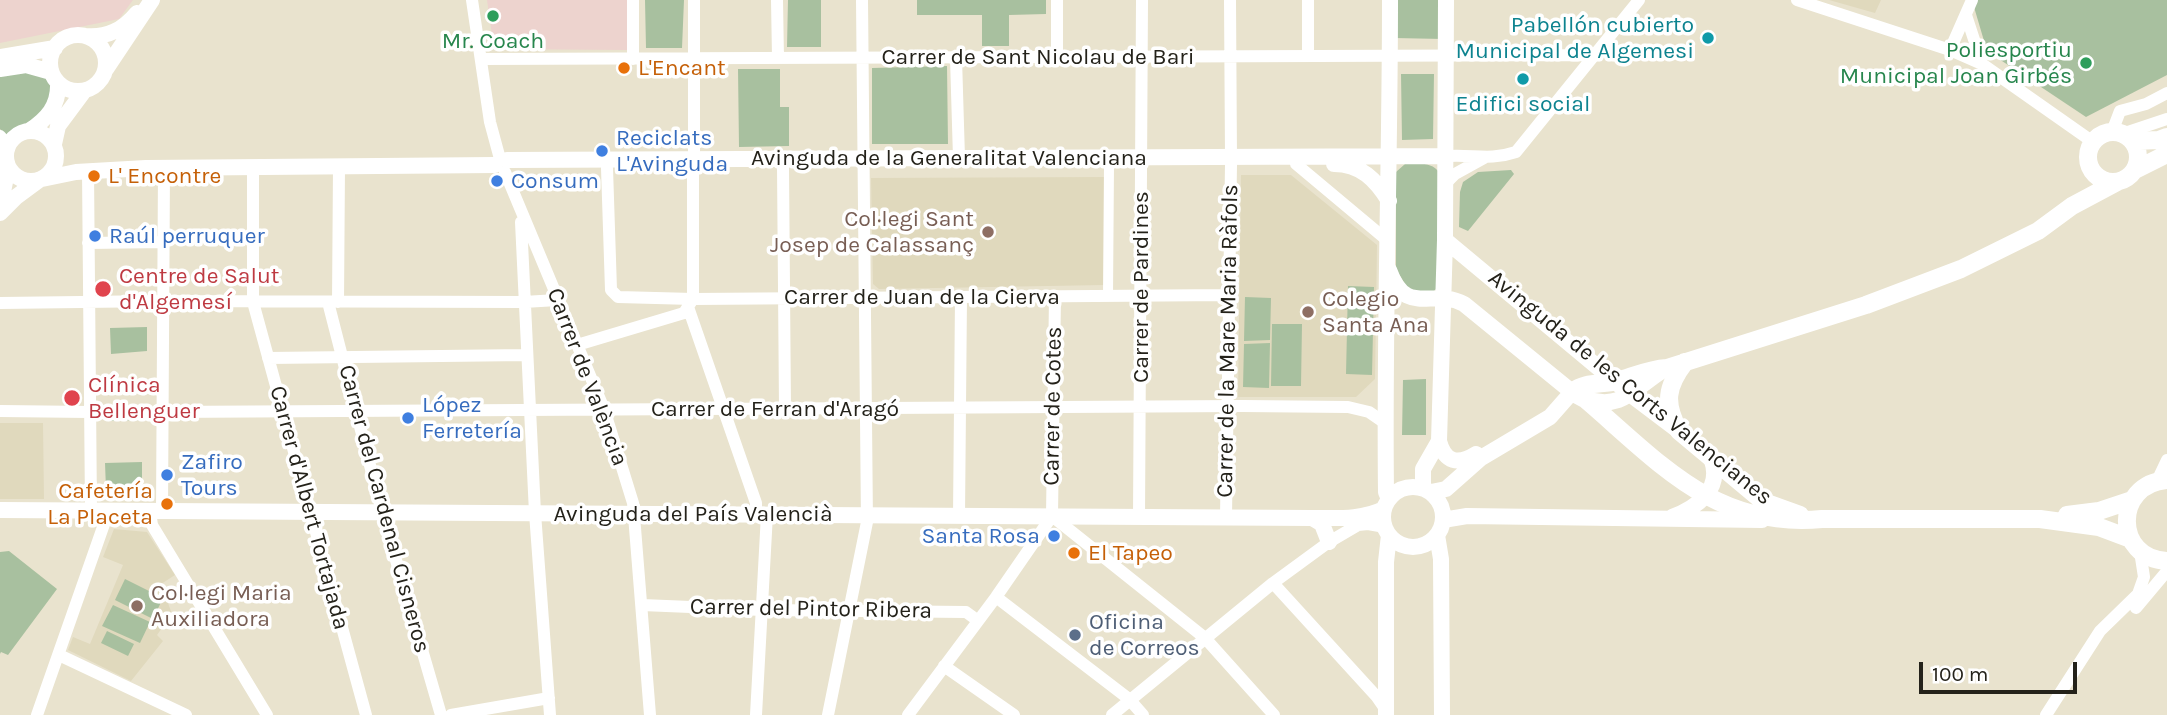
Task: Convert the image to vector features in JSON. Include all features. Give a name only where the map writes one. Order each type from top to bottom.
[{"type":"main road","points":[[2117,182],[2101,179],[2090,166],[2088,158],[2098,136],[2167,138]]},
{"type":"main road","points":[[2122,136],[2138,155],[2135,170]]},
{"type":"main road","points":[[1578,396],[1585,385],[1614,381],[1651,369],[1676,365],[1866,305],[1961,269],[2038,231],[2072,206],[2124,180],[2135,170],[2167,154]]},
{"type":"main road","points":[[2072,206],[2090,166]]},
{"type":"main road","points":[[1676,365],[1668,403],[1679,431]]},
{"type":"main road","name":"Avinguda de les Corts Valencianes","points":[[1578,396],[1705,497],[1772,520],[1822,519]]},
{"type":"main road","name":"Avinguda de les Corts Valencianes","points":[[1679,431],[1764,502],[1797,514],[1822,519]]},
{"type":"main road","points":[[2136,545],[2127,515],[2132,500],[2142,488],[2162,480]]},
{"type":"main road","points":[[1822,519],[2040,519],[2099,511],[2132,500]]},
{"type":"main road","points":[[2040,519],[2099,527],[2136,545],[2154,559],[2167,561]]},
{"type":"street","points":[[4,55],[55,48],[71,36],[103,36],[119,29],[150,0]]},
{"type":"street","points":[[0,213],[54,167],[58,126],[84,91],[99,83],[150,0]]},
{"type":"street","name":"Carrer de València","points":[[472,0],[489,122],[521,211],[604,410],[636,514],[650,715]]},
{"type":"street","points":[[632,0],[633,59]]},
{"type":"street","points":[[694,0],[694,163],[690,303],[756,503],[762,514],[763,610],[756,715]]},
{"type":"street","points":[[777,0],[778,58]]},
{"type":"street","points":[[828,715],[867,515],[862,0]]},
{"type":"street","points":[[1057,0],[1057,57]]},
{"type":"street","name":"Carrer de Pardines","points":[[1139,517],[1142,0]]},
{"type":"street","name":"Carrer de la Mare Maria Ràfols","points":[[1226,517],[1231,160],[1230,0]]},
{"type":"street","points":[[1308,0],[1308,57]]},
{"type":"street","points":[[1386,712],[1385,423],[1390,0]]},
{"type":"street","points":[[1446,0],[1446,240],[1439,441],[1442,452],[1460,461],[1500,440],[1529,429]]},
{"type":"street","points":[[1447,156],[1476,155],[1498,158],[1516,152],[1639,0]]},
{"type":"street","points":[[1797,0],[1950,50],[1982,64],[2093,142]]},
{"type":"street","points":[[1950,50],[1972,0]]},
{"type":"street","points":[[1966,15],[1982,64]]},
{"type":"street","points":[[85,36],[92,38],[102,48],[106,69]]},
{"type":"street","points":[[29,131],[51,111],[57,99],[50,64],[55,48]]},
{"type":"street","name":"Carrer de Sant Nicolau de Bari","points":[[481,60],[1595,55]]},
{"type":"street","points":[[957,58],[959,158]]},
{"type":"street","points":[[0,69],[26,65],[54,78],[70,91],[84,91]]},
{"type":"street","points":[[2167,93],[2146,104],[2120,111],[2122,136],[2167,119]]},
{"type":"street","points":[[0,206],[5,166],[4,141],[29,131],[41,132],[55,148]]},
{"type":"street","name":"Avinguda de la Generalitat Valenciana","points":[[55,148],[70,161],[82,165],[146,168],[863,162],[1109,165],[1142,161]]},
{"type":"street","name":"Avinguda de la Generalitat Valenciana","points":[[503,165],[607,168],[694,163],[783,166],[959,158],[1142,161],[1447,156]]},
{"type":"street","points":[[1446,183],[1455,174],[1484,158]]},
{"type":"street","name":"Avinguda de la Generalitat Valenciana","points":[[1231,160],[1343,164],[1357,168],[1377,183],[1389,201]]},
{"type":"street","points":[[1296,164],[1388,241]]},
{"type":"street","points":[[1108,296],[1109,165]]},
{"type":"street","points":[[5,166],[19,178],[30,181],[40,179]]},
{"type":"street","points":[[783,166],[785,409]]},
{"type":"street","name":"Carrer d'Albert Tortajada","points":[[253,167],[253,302],[366,715]]},
{"type":"street","name":"Carrer del Cardenal Cisneros","points":[[338,167],[333,302],[382,512],[441,715]]},
{"type":"street","name":"Avinguda de la Generalitat Valenciana","points":[[40,179],[88,171],[146,168]]},
{"type":"street","points":[[164,168],[162,412],[156,511],[152,525],[263,713]]},
{"type":"street","name":"Carrer de Juan de la Cierva","points":[[607,168],[611,289],[614,296],[690,303],[785,299],[1229,295]]},
{"type":"street","points":[[88,171],[91,510]]},
{"type":"street","points":[[521,211],[529,410],[550,715]]},
{"type":"street","name":"Avinguda de les Corts Valencianes","points":[[1446,240],[1614,381],[1679,431]]},
{"type":"street","points":[[88,243],[164,243]]},
{"type":"street","points":[[1387,264],[1398,289],[1406,296],[1422,300],[1444,296]]},
{"type":"street","name":"Carrer de Cotes","points":[[1052,516],[1055,296]]},
{"type":"street","name":"Avinguda de les Corts Valencianes","points":[[1444,296],[1464,304],[1578,396]]},
{"type":"street","points":[[959,516],[961,297]]},
{"type":"street","points":[[0,303],[557,300]]},
{"type":"street","points":[[577,345],[684,313],[690,303]]},
{"type":"street","points":[[268,358],[527,355]]},
{"type":"street","points":[[1386,504],[1404,488],[1414,486],[1427,490],[1446,489],[1481,458],[1550,417],[1578,396],[1611,404],[1676,365]]},
{"type":"street","name":"Carrer de Ferran d'Aragó","points":[[162,412],[1348,407],[1369,412],[1385,423]]},
{"type":"street","points":[[0,411],[90,412]]},
{"type":"street","points":[[1439,441],[1423,469],[1427,490],[1442,509],[1442,715]]},
{"type":"street","points":[[2162,480],[2167,460]]},
{"type":"street","points":[[1667,519],[1686,512],[1705,497],[1715,475],[1712,461]]},
{"type":"street","name":"Avinguda del País Valencià","points":[[0,510],[1312,518],[1372,515],[1386,504]]},
{"type":"street","points":[[37,715],[109,510]]},
{"type":"street","points":[[908,715],[996,597],[1052,516],[1205,638],[1274,715]]},
{"type":"street","points":[[1112,715],[1273,583],[1357,525],[1368,524],[1387,531],[1404,545],[1413,547],[1430,541],[1440,527],[1467,516],[1772,520]]},
{"type":"street","points":[[1312,518],[1322,524],[1329,542]]},
{"type":"street","points":[[2046,715],[2100,631],[2138,594],[2144,577],[2136,545]]},
{"type":"street","points":[[2092,644],[2132,612],[2167,572]]},
{"type":"street","points":[[1273,583],[1377,697],[1386,712]]},
{"type":"street","points":[[996,597],[1129,699],[1143,715]]},
{"type":"street","name":"Carrer del Pintor Ribera","points":[[642,605],[763,610],[966,612],[977,620]]},
{"type":"street","points":[[60,655],[186,715]]},
{"type":"street","points":[[944,666],[1014,715]]},
{"type":"street","points":[[451,715],[549,698]]},
{"type":"shaded area","points":[[0,0],[133,0],[119,19],[0,43]]},
{"type":"shaded area","points":[[487,0],[627,0],[627,50],[494,49]]},
{"type":"shaded area","points":[[1829,0],[1881,0],[1875,13]]},
{"type":"shaded area","name":"Colegio Santa Ana","points":[[1241,175],[1291,175],[1377,245],[1375,379],[1356,397],[1238,397]]},
{"type":"shaded area","name":"Col·legi Sant Josep de Calassanç","points":[[1104,177],[1104,285],[879,289],[873,284],[871,178]]},
{"type":"shaded area","points":[[0,423],[43,423],[44,499],[0,499]]},
{"type":"shaded area","name":"Col·legi Maria Auxiliadora","points":[[114,529],[147,532],[175,575],[161,584],[172,614],[157,635],[163,641],[131,681],[68,650],[73,637],[90,644],[123,565],[103,557]]},
{"type":"green space","points":[[645,0],[684,0],[682,48],[646,48]]},
{"type":"green space","points":[[788,0],[821,0],[821,47],[787,47]]},
{"type":"green space","points":[[917,0],[1046,0],[1046,14],[1009,15],[1009,46],[982,46],[982,15],[917,15]]},
{"type":"green space","points":[[1394,0],[1443,0],[1443,39],[1394,38]]},
{"type":"green space","name":"Poliesportiu Municipal Joan Girbés","points":[[1977,0],[2167,0],[2167,75],[2086,117],[1987,51],[1974,7]]},
{"type":"green space","points":[[947,66],[948,144],[872,144],[872,68]]},
{"type":"green space","points":[[738,69],[780,69],[780,107],[789,107],[789,146],[739,147]]},
{"type":"green space","points":[[21,71],[45,77],[52,88],[50,99],[40,115],[6,135],[0,129],[0,75]]},
{"type":"green space","points":[[1401,74],[1434,74],[1433,139],[1402,140]]},
{"type":"green space","points":[[1405,164],[1429,165],[1440,173],[1437,288],[1433,292],[1409,291],[1396,269],[1396,172]]},
{"type":"green space","points":[[1511,170],[1514,174],[1468,231],[1459,227],[1460,192],[1463,182],[1478,172]]},
{"type":"green space","points":[[1348,286],[1374,287],[1372,375],[1346,374]]},
{"type":"green space","points":[[1245,297],[1271,298],[1270,340],[1244,341]]},
{"type":"green space","points":[[1272,324],[1302,324],[1301,386],[1271,386]]},
{"type":"green space","points":[[147,327],[147,351],[111,354],[110,328]]},
{"type":"green space","points":[[1270,343],[1269,388],[1243,387],[1244,344]]},
{"type":"green space","points":[[1426,379],[1426,435],[1402,435],[1403,380]]},
{"type":"green space","points":[[143,405],[143,420],[109,421],[109,406]]},
{"type":"green space","points":[[142,462],[142,486],[106,489],[105,463]]},
{"type":"green space","points":[[9,551],[57,589],[8,655],[1,652],[0,654],[0,552]]},
{"type":"green space","points":[[125,579],[163,598],[153,619],[115,600]]},
{"type":"green space","points":[[113,605],[150,622],[140,643],[102,626]]},
{"type":"green space","points":[[107,631],[134,644],[128,656],[101,643]]},
{"type":"place","name":"Mr. Coach","points":[[493,16]]},
{"type":"place","name":"Pabellón cubierto Municipal de Algemesi","points":[[1708,38]]},
{"type":"place","name":"Poliesportiu Municipal Joan Girbés","points":[[2086,63]]},
{"type":"place","name":"L'Encant","points":[[624,68]]},
{"type":"place","name":"Edifici social","points":[[1523,79]]},
{"type":"place","name":"Reciclats L'Avinguda","points":[[602,151]]},
{"type":"place","name":"L' Encontre","points":[[94,176]]},
{"type":"place","name":"Consum","points":[[497,181]]},
{"type":"place","name":"Col·legi Sant Josep de Calassanç","points":[[988,232]]},
{"type":"place","name":"Raúl perruquer","points":[[95,236]]},
{"type":"place","name":"Centre de Salut d'Algemesí","points":[[103,289]]},
{"type":"place","name":"Colegio Santa Ana","points":[[1308,312]]},
{"type":"place","name":"Clínica Bellenguer","points":[[72,398]]},
{"type":"place","name":"López Ferretería","points":[[408,418]]},
{"type":"place","name":"Zafiro Tours","points":[[167,475]]},
{"type":"place","name":"Cafetería La Placeta","points":[[167,504]]},
{"type":"place","name":"Santa Rosa","points":[[1054,536]]},
{"type":"place","name":"El Tapeo","points":[[1074,553]]},
{"type":"place","name":"Col·legi Maria Auxiliadora","points":[[137,606]]},
{"type":"place","name":"Oficina de Correos","points":[[1075,635]]}]
